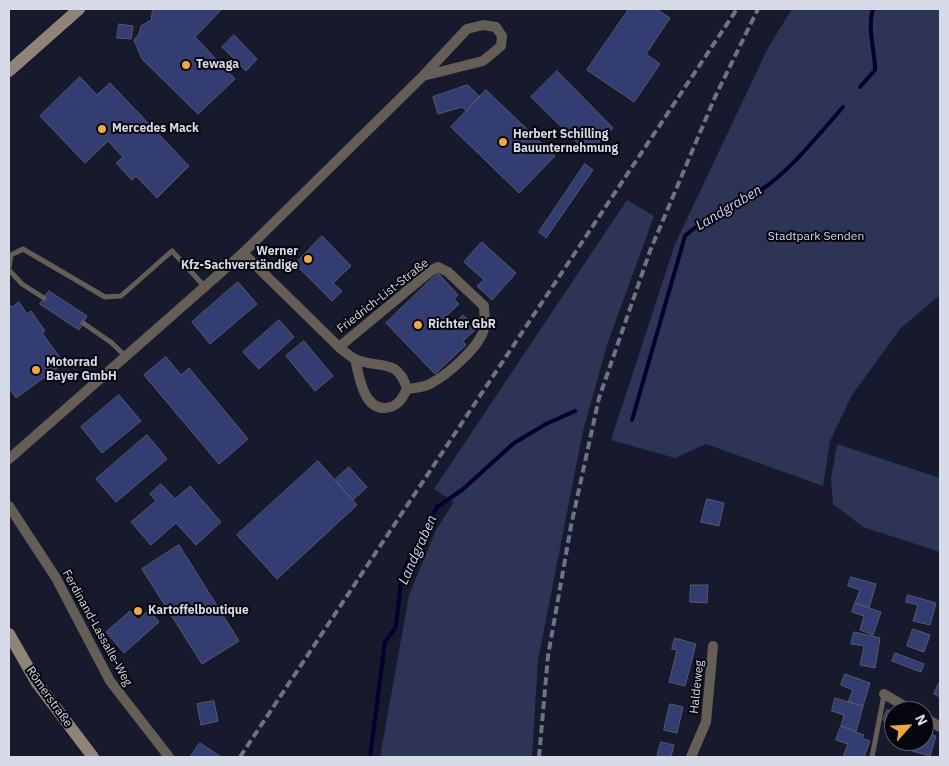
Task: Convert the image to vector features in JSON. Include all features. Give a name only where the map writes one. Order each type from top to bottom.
[{"type":"main road","points":[[9,71],[80,9]]},
{"type":"main road","name":"Römerstraße","points":[[9,634],[37,683],[93,757]]},
{"type":"street","points":[[9,459],[242,253],[424,76],[467,29],[483,25],[496,27],[502,36],[501,46],[483,61],[424,76]]},
{"type":"street","name":"Friedrich-List-Straße","points":[[242,253],[339,347],[355,359],[395,367],[404,378],[407,389],[428,385],[465,356],[478,341],[484,329],[484,306],[448,272],[438,267],[339,347]]},
{"type":"street","points":[[355,359],[365,395],[379,408],[392,407],[402,401],[407,389]]},
{"type":"street","name":"Ferdinand-Lassalle-Weg","points":[[9,506],[56,578],[110,681],[169,757]]},
{"type":"street","name":"Haldeweg","points":[[691,757],[706,722],[713,646]]},
{"type":"street","points":[[884,694],[896,701]]},
{"type":"lane","points":[[44,298],[22,284],[9,268],[11,255],[23,249],[105,297],[122,296],[172,251],[205,287]]},
{"type":"lane","points":[[83,323],[112,343],[125,356]]},
{"type":"lane","points":[[872,757],[884,694]]},
{"type":"green space","name":"Stadtpark Senden","points":[[792,9],[940,9],[940,295],[901,328],[852,395],[830,441],[823,486],[706,444],[675,458],[611,440],[675,244],[768,48]]},
{"type":"green space","points":[[627,200],[654,216],[608,342],[583,431],[538,660],[532,757],[380,757],[409,595],[437,528],[454,502],[434,489]]},
{"type":"green space","points":[[837,444],[940,478],[940,552],[863,527],[833,504],[831,479]]},
{"type":"building","name":"Tewaga","points":[[153,9],[222,9],[195,37],[235,79],[198,114],[142,59],[134,40],[139,34],[141,26],[151,20]]},
{"type":"building","points":[[629,9],[656,9],[670,18],[646,54],[660,64],[634,102],[587,70]]},
{"type":"building","points":[[119,24],[133,26],[131,39],[117,38]]},
{"type":"building","points":[[234,35],[257,59],[246,71],[222,47]]},
{"type":"building","points":[[557,71],[613,128],[588,153],[531,97]]},
{"type":"building","name":"Mercedes Mack","points":[[80,77],[97,95],[110,83],[189,166],[157,198],[136,176],[132,180],[116,163],[123,157],[108,141],[85,163],[40,116]]},
{"type":"building","points":[[468,85],[480,97],[467,111],[462,107],[438,114],[433,97]]},
{"type":"building","name":"Herbert Schilling Bauunternehmung","points":[[486,90],[555,156],[519,193],[451,127]]},
{"type":"building","points":[[585,164],[593,170],[546,238],[539,232]]},
{"type":"building","points":[[322,236],[351,266],[333,283],[342,291],[332,301],[295,264]]},
{"type":"building","points":[[482,242],[516,273],[492,300],[477,286],[484,280],[464,262]]},
{"type":"building","name":"Richter GbR","points":[[438,273],[458,295],[454,299],[459,304],[443,319],[450,327],[463,315],[476,329],[463,341],[466,345],[435,374],[386,323]]},
{"type":"building","points":[[238,282],[257,304],[210,344],[192,322]]},
{"type":"building","points":[[49,291],[87,316],[79,330],[40,304]]},
{"type":"building","points":[[19,302],[27,314],[31,311],[45,331],[42,333],[64,363],[16,398],[9,388],[9,304],[12,307]]},
{"type":"building","points":[[279,320],[294,337],[259,369],[243,352]]},
{"type":"building","points":[[304,341],[333,376],[315,391],[286,356]]},
{"type":"building","points":[[166,357],[181,375],[189,368],[248,439],[219,464],[144,375]]},
{"type":"building","points":[[119,395],[141,421],[102,453],[81,427]]},
{"type":"building","points":[[147,435],[167,459],[116,502],[96,479]]},
{"type":"building","points":[[318,461],[357,505],[277,579],[237,535]]},
{"type":"building","points":[[349,467],[367,487],[353,500],[335,480]]},
{"type":"building","points":[[161,484],[175,499],[190,486],[221,522],[196,545],[176,523],[151,545],[131,522],[156,501],[150,494]]},
{"type":"building","points":[[707,499],[724,503],[719,526],[701,522]]},
{"type":"building","points":[[179,545],[239,641],[202,664],[142,569]]},
{"type":"building","points":[[851,577],[876,584],[869,608],[855,603],[860,590],[848,586]]},
{"type":"building","points":[[691,585],[708,585],[707,603],[690,602]]},
{"type":"building","points":[[908,595],[936,603],[930,625],[913,621],[918,605],[906,602]]},
{"type":"building","points":[[855,603],[881,612],[873,635],[860,630],[864,616],[852,612]]},
{"type":"building","points":[[149,610],[159,622],[124,653],[106,632],[130,611],[138,620]]},
{"type":"building","points":[[913,629],[930,635],[924,652],[907,646]]},
{"type":"building","points":[[854,632],[880,638],[875,668],[860,665],[864,646],[851,644]]},
{"type":"building","points":[[675,638],[696,644],[685,686],[669,682],[677,650],[672,649]]},
{"type":"building","points":[[895,653],[924,664],[921,672],[892,661]]},
{"type":"building","points":[[845,674],[870,683],[863,706],[848,702],[853,690],[841,685]]},
{"type":"building","points":[[940,681],[940,697],[934,694]]},
{"type":"building","points":[[835,698],[863,706],[856,732],[841,726],[844,715],[832,711]]},
{"type":"building","points":[[214,701],[218,721],[201,725],[197,704]]},
{"type":"building","points":[[670,704],[683,707],[677,733],[664,730]]},
{"type":"building","points":[[841,726],[864,735],[862,738],[870,741],[864,757],[843,757],[848,744],[836,740]]},
{"type":"building","points":[[661,742],[674,745],[671,757],[657,757]]},
{"type":"building","points":[[200,743],[220,756],[190,757]]},
{"type":"building","points":[[912,751],[932,751],[930,756]]},
{"type":"waterway","name":"Landgraben","points":[[860,87],[875,70],[871,32],[873,9]]},
{"type":"waterway","name":"Landgraben","points":[[632,420],[685,236],[703,222],[751,196],[772,182],[804,151],[843,107]]},
{"type":"waterway","name":"Landgraben","points":[[370,757],[385,642],[396,627],[401,580],[406,565],[437,507],[462,490],[514,443],[546,424],[575,411]]},
{"type":"railway","points":[[240,757],[737,9]]},
{"type":"railway","points":[[539,757],[548,656],[571,526],[599,398],[650,251],[715,97],[758,9]]},
{"type":"place","name":"Tewaga","points":[[186,65]]},
{"type":"place","name":"Mercedes Mack","points":[[102,129]]},
{"type":"place","name":"Herbert Schilling Bauunternehmung","points":[[503,142]]},
{"type":"place","name":"Werner Kfz-Sachverständige","points":[[308,259]]},
{"type":"place","name":"Richter GbR","points":[[418,325]]},
{"type":"place","name":"Motorrad Bayer GmbH","points":[[36,370]]},
{"type":"place","name":"Kartoffelboutique","points":[[138,611]]}]
